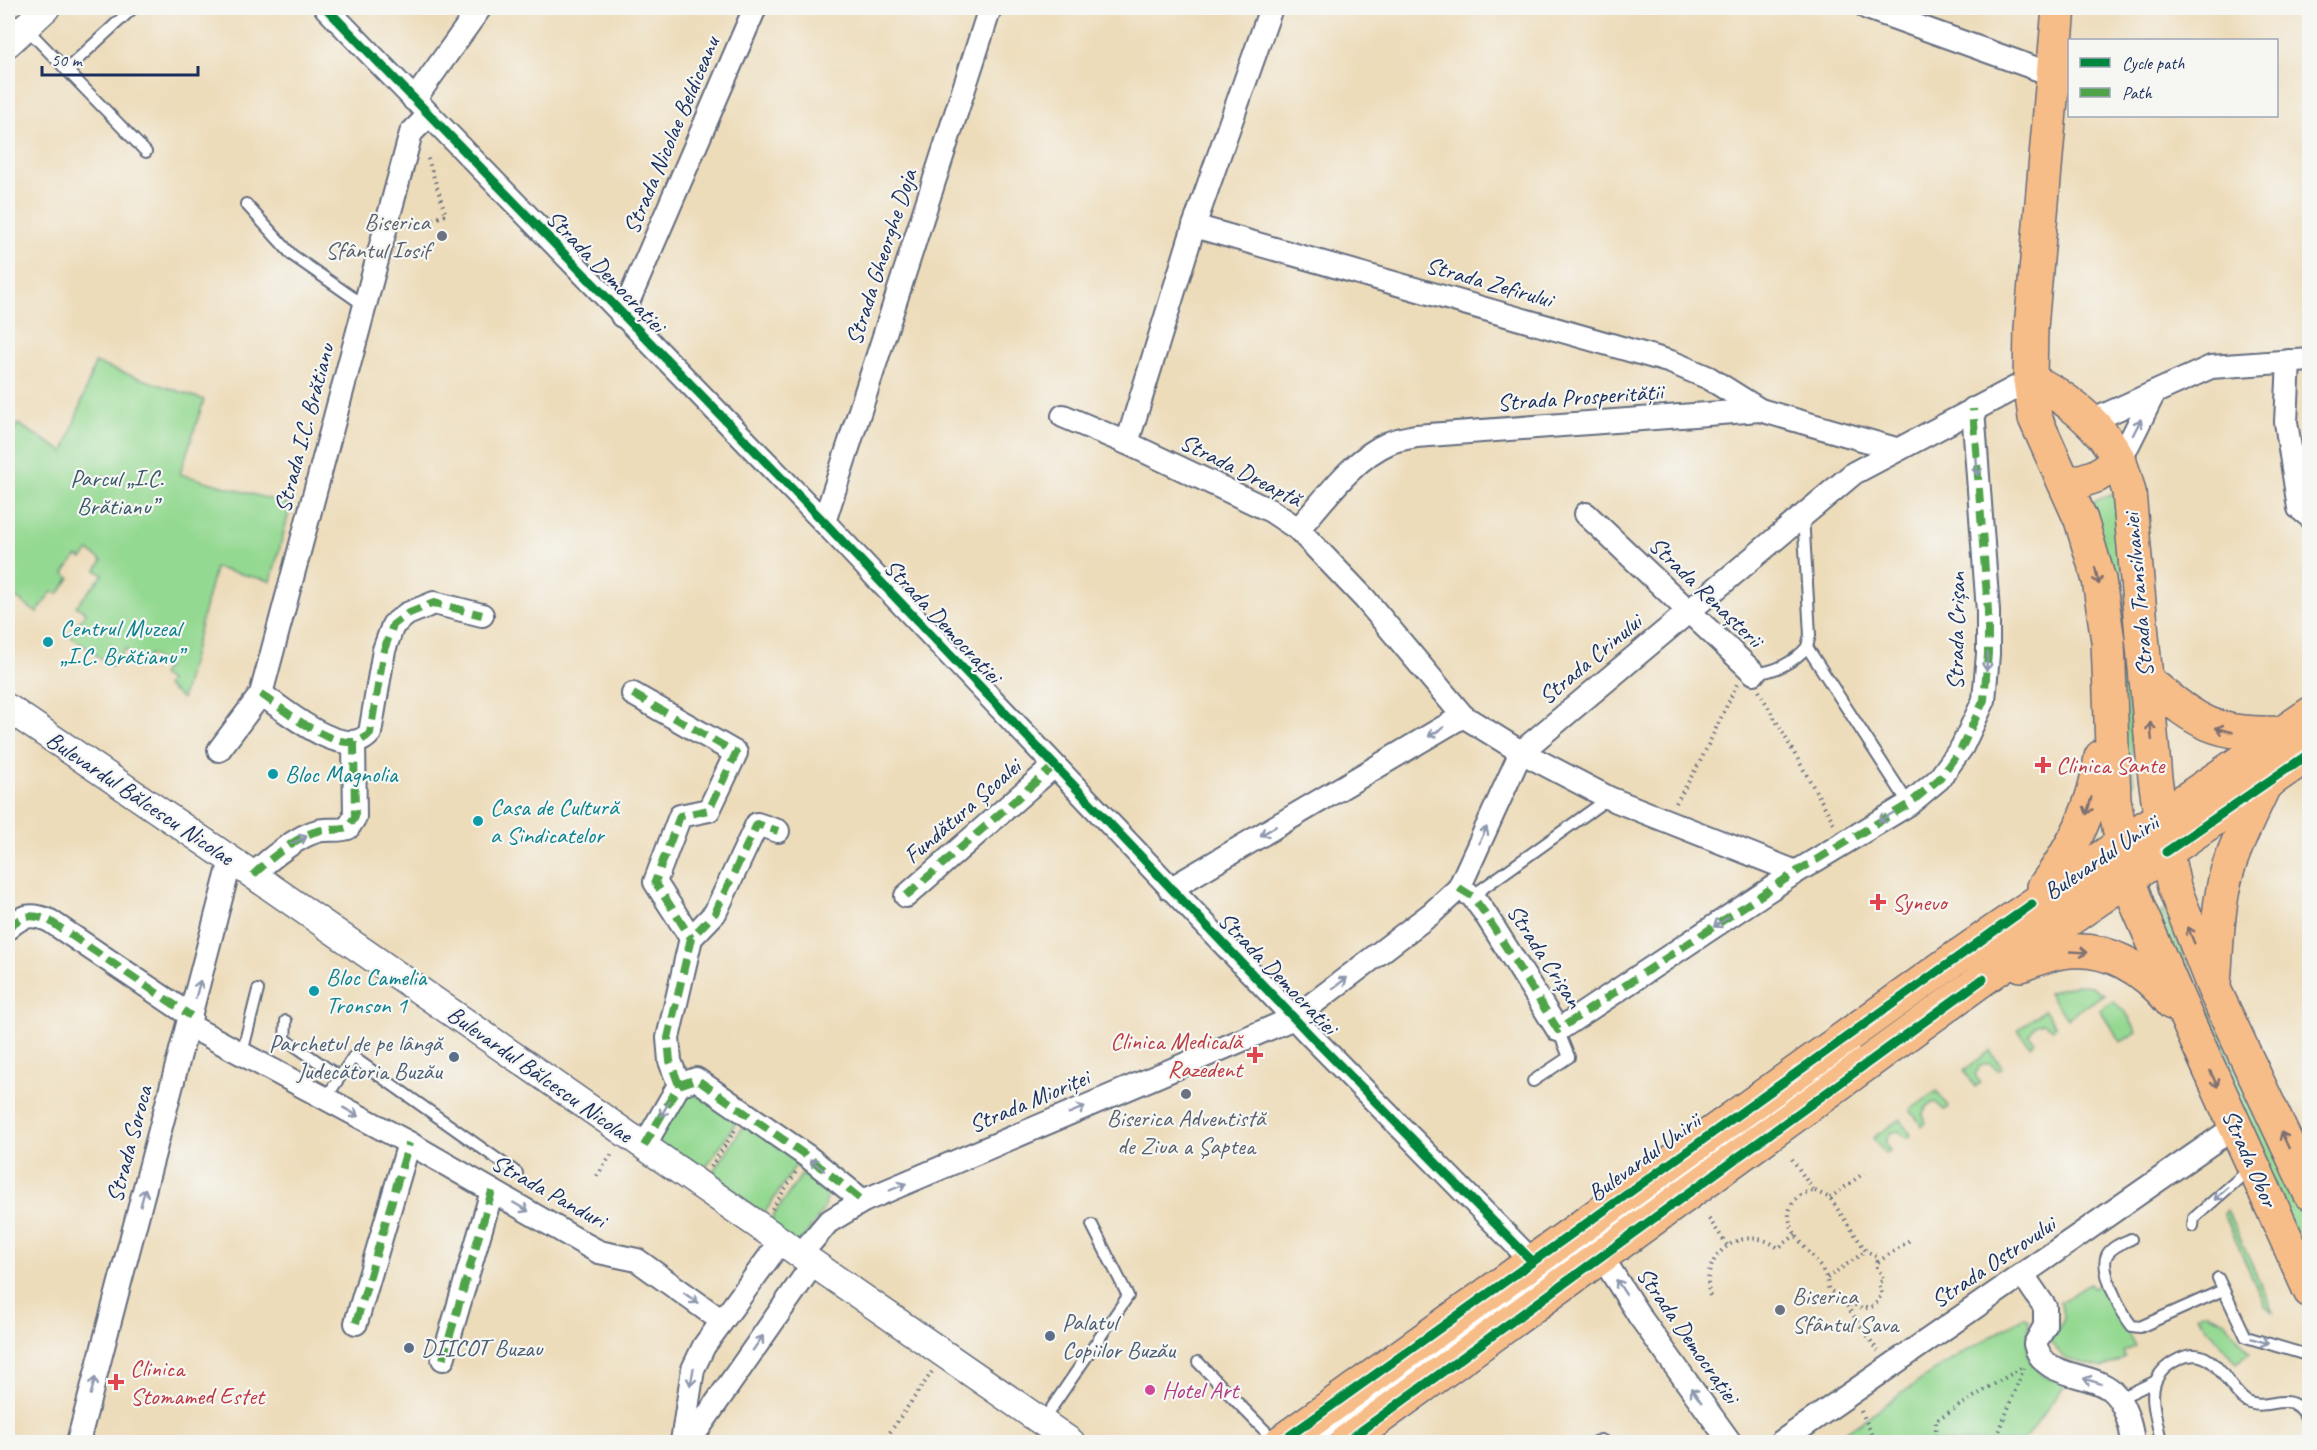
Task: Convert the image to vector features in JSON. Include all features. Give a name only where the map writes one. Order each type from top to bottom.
[{"type":"main road","name":"Strada Transilvaniei","points":[[2059,8],[2034,284],[2030,380],[2035,418],[2081,520],[2099,580],[2108,641],[2114,799],[2125,860],[2139,909],[2190,1026]]},
{"type":"main road","name":"Strada Transilvaniei","points":[[2030,380],[2059,396],[2089,422],[2120,461],[2129,492],[2163,834],[2180,905],[2214,989]]},
{"type":"main road","points":[[2048,450],[2067,433],[2089,422]]},
{"type":"main road","points":[[2066,486],[2097,476],[2120,461]]},
{"type":"main road","points":[[2146,680],[2193,717],[2208,725],[2244,734],[2282,733]]},
{"type":"main road","points":[[2032,904],[2060,867],[2087,815],[2100,767],[2111,687]]},
{"type":"main road","name":"Bulevardul Unirii","points":[[1346,1443],[1983,979],[2125,860],[2163,834],[2282,733],[2310,714]]},
{"type":"main road","name":"Bulevardul Unirii","points":[[2163,834],[2265,784],[2310,753]]},
{"type":"main road","points":[[2214,989],[2219,912],[2227,873],[2242,831],[2265,784]]},
{"type":"main road","name":"Bulevardul Unirii","points":[[1281,1443],[2032,904],[2125,860]]},
{"type":"main road","points":[[1983,979],[2062,952],[2106,955],[2138,968],[2162,990],[2190,1026]]},
{"type":"main road","name":"Strada Obor","points":[[2214,989],[2310,1193]]},
{"type":"main road","name":"Strada Obor","points":[[2190,1026],[2310,1291]]},
{"type":"street","points":[[16,35],[46,8]]},
{"type":"street","name":"Strada Democrației","points":[[326,8],[824,522],[1294,1018],[1532,1261]]},
{"type":"street","name":"Strada I.C. Brătianu","points":[[219,750],[261,694],[411,133],[422,108],[480,8]]},
{"type":"street","name":"Strada Nicolae Beldiceanu","points":[[622,316],[755,8]]},
{"type":"street","name":"Strada Gheorghe Doja","points":[[824,522],[990,8]]},
{"type":"street","points":[[1127,443],[1194,226],[1271,8]]},
{"type":"street","points":[[1867,8],[2054,75]]},
{"type":"street","name":"Strada Zefirului","points":[[1194,226],[1671,362],[1724,386],[1760,410]]},
{"type":"street","points":[[2089,422],[2154,393],[2185,376],[2211,367],[2300,360],[2286,422],[2299,507],[2310,517]]},
{"type":"street","name":"Strada Crinului","points":[[1521,752],[1854,473],[2030,380]]},
{"type":"street","points":[[2120,461],[2154,393]]},
{"type":"street","name":"Strada Crișan","points":[[1465,892],[1558,1030],[1796,872],[1909,804],[1939,779],[1962,747],[1984,700],[1988,611],[1973,409]]},
{"type":"street","name":"Strada Prosperității","points":[[1298,529],[1354,469],[1389,442],[1416,436],[1760,410],[1896,449]]},
{"type":"street","name":"Strada Dreaptă","points":[[1063,416],[1127,443],[1271,511],[1298,529],[1365,599],[1464,716]]},
{"type":"street","name":"Strada Renașterii","points":[[1586,514],[1749,670]]},
{"type":"street","points":[[261,694],[332,741],[364,740],[370,733],[384,650],[393,625],[407,614],[434,603],[482,615]]},
{"type":"street","points":[[633,694],[736,753],[710,810],[680,816],[655,882],[691,938]]},
{"type":"street","name":"Bulevardul Bălcescu Nicolae","points":[[8,708],[1071,1443]]},
{"type":"street","points":[[1170,889],[1464,716],[1521,752],[1609,798],[1796,872]]},
{"type":"street","points":[[242,868],[323,829],[336,831],[348,828],[355,817],[354,742]]},
{"type":"street","points":[[1294,1018],[1432,914],[1465,892],[1521,752]]},
{"type":"street","name":"Fundătura Școalei","points":[[906,896],[1054,766]]},
{"type":"street","points":[[679,1084],[670,1061],[668,1038],[670,1018],[691,938],[715,913],[758,824],[778,831]]},
{"type":"street","name":"Strada Soroca","points":[[78,1443],[189,1021],[242,868]]},
{"type":"street","name":"Strada Panduri","points":[[8,928],[17,919],[28,915],[40,916],[189,1021],[242,1053],[409,1143],[599,1252],[637,1260],[723,1321]]},
{"type":"street","name":"Strada Mioriței","points":[[789,1247],[828,1221],[863,1202],[1294,1018]]},
{"type":"street","points":[[635,1140],[679,1084],[696,1078],[807,1156],[863,1202]]},
{"type":"street","name":"Strada Ostrovului","points":[[1781,1443],[1853,1390],[2236,1126]]},
{"type":"street","points":[[356,1323],[409,1143]]},
{"type":"street","points":[[443,1359],[492,1191]]},
{"type":"street","points":[[682,1443],[693,1369],[704,1346],[723,1321],[789,1247]]},
{"type":"street","points":[[688,1443],[789,1247]]},
{"type":"street","name":"Strada Democrației","points":[[1602,1257],[1640,1317],[1730,1443]]},
{"type":"street","points":[[2023,1275],[2045,1307],[2045,1326],[2035,1344],[2031,1358],[2112,1390],[2131,1429],[2133,1443]]},
{"type":"lane","points":[[66,70],[133,8]]},
{"type":"lane","points":[[16,35],[66,70],[146,152]]},
{"type":"lane","points":[[246,204],[292,255],[364,306]]},
{"type":"lane","points":[[1803,515],[1810,634],[1807,647],[1909,804]]},
{"type":"lane","name":"Strada Renașterii","points":[[1749,670],[1778,668],[1807,647]]},
{"type":"lane","points":[[1465,892],[1609,798]]},
{"type":"lane","points":[[242,1053],[258,990]]},
{"type":"lane","points":[[286,1021],[285,1039],[340,1077]]},
{"type":"lane","points":[[1533,1081],[1569,1057],[1558,1030]]},
{"type":"lane","name":"Bulevardul Unirii","points":[[1313,1443],[1868,1042]]},
{"type":"lane","points":[[326,1098],[353,1058],[517,1173]]},
{"type":"lane","points":[[2193,1226],[2194,1218],[2253,1166]]},
{"type":"lane","points":[[1042,1423],[1128,1296],[1092,1225]]},
{"type":"lane","points":[[2131,1239],[2110,1249],[2105,1258],[2104,1268],[2125,1317],[2132,1326],[2140,1327],[2223,1290]]},
{"type":"lane","points":[[2218,1278],[2246,1337],[2310,1356]]},
{"type":"lane","points":[[2118,1399],[2154,1382],[2165,1366],[2186,1356],[2200,1355],[2220,1370],[2246,1401],[2260,1405],[2286,1401],[2298,1407],[2310,1422]]},
{"type":"lane","points":[[1198,1362],[1276,1443]]},
{"type":"lane","points":[[2154,1382],[2161,1443]]},
{"type":"lane","points":[[1594,1443],[1601,1440],[1605,1443]]},
{"type":"path","points":[[421,223],[446,215],[428,156]]},
{"type":"path","points":[[1666,821],[1749,670]]},
{"type":"path","points":[[1749,670],[1760,696],[1845,841]]},
{"type":"path","points":[[699,1185],[746,1112]]},
{"type":"path","points":[[597,1176],[635,1140]]},
{"type":"path","points":[[789,1247],[807,1156]]},
{"type":"path","points":[[1792,1159],[1815,1191],[1830,1198],[1866,1251],[1874,1254],[1878,1262],[1877,1267],[1884,1279],[1879,1283],[1882,1294],[1880,1301],[1868,1309],[1852,1304],[1846,1305]]},
{"type":"path","points":[[1830,1198],[1864,1173]]},
{"type":"path","points":[[1815,1191],[1799,1196],[1790,1209],[1791,1225],[1827,1278],[1829,1290],[1839,1296],[1846,1305],[1888,1366]]},
{"type":"path","points":[[1709,1219],[1728,1246]]},
{"type":"path","points":[[1710,1296],[1706,1283],[1710,1268],[1728,1246],[1740,1239],[1754,1237],[1767,1239],[1778,1248],[1797,1234]]},
{"type":"path","points":[[1878,1262],[1910,1240]]},
{"type":"path","points":[[1827,1278],[1866,1251]]},
{"type":"path","points":[[883,1443],[944,1355]]},
{"type":"path","points":[[1935,1443],[1936,1420],[2031,1358]]},
{"type":"path","points":[[1995,1443],[2031,1358]]},
{"type":"path","points":[[1853,1390],[1870,1434],[1876,1443]]},
{"type":"green space","name":"Parcul „I.C. Brătianu”","points":[[95,363],[204,400],[180,474],[291,505],[271,581],[215,568],[182,699],[166,686],[169,681],[161,675],[167,666],[150,654],[143,663],[125,649],[112,667],[69,635],[86,613],[76,606],[103,575],[96,570],[102,561],[89,551],[82,559],[77,556],[64,573],[70,578],[58,594],[52,591],[37,613],[8,592],[8,438],[18,424],[64,452]]},
{"type":"green space","points":[[2113,493],[2117,511],[2134,784],[2122,792],[2089,504]]},
{"type":"green space","points":[[2163,911],[2309,1225],[2309,1265],[2156,915]]},
{"type":"green space","points":[[2077,984],[2091,986],[2104,994],[2067,1018],[2048,993]]},
{"type":"green space","points":[[2113,1001],[2126,1013],[2137,1032],[2121,1042],[2100,1010]]},
{"type":"green space","points":[[2044,1010],[2056,1026],[2053,1029],[2043,1022],[2035,1025],[2029,1035],[2035,1042],[2030,1046],[2018,1030]]},
{"type":"green space","points":[[1990,1051],[2002,1067],[1998,1070],[1989,1063],[1980,1066],[1975,1075],[1980,1083],[1975,1087],[1964,1070]]},
{"type":"green space","points":[[693,1090],[739,1118],[699,1178],[650,1144],[681,1099]]},
{"type":"green space","points":[[1937,1091],[1948,1107],[1944,1110],[1935,1102],[1927,1106],[1922,1115],[1926,1123],[1922,1126],[1910,1110]]},
{"type":"green space","points":[[1900,1119],[1911,1135],[1907,1138],[1898,1131],[1890,1133],[1885,1143],[1890,1151],[1885,1154],[1873,1138]]},
{"type":"green space","points":[[746,1122],[799,1160],[760,1220],[706,1183]]},
{"type":"green space","points":[[807,1167],[828,1187],[828,1195],[818,1218],[797,1246],[767,1225]]},
{"type":"green space","points":[[2227,1210],[2273,1311],[2265,1306],[2224,1214]]},
{"type":"green space","points":[[2090,1284],[2093,1288],[2101,1284],[2135,1346],[2123,1352],[2125,1357],[2103,1368],[2066,1359],[2050,1342],[2064,1316],[2060,1302]]},
{"type":"green space","points":[[2205,1312],[2224,1320],[2250,1353],[2236,1363],[2197,1315]]},
{"type":"green space","points":[[2024,1317],[2029,1320],[2028,1353],[2034,1367],[2048,1378],[2065,1385],[2022,1442],[1831,1442],[1943,1365]]},
{"type":"marked path","points":[[1459,888],[1472,896],[1484,912],[1558,1030],[1796,872],[1909,804],[1939,779],[1962,747],[1984,700],[1988,654],[1988,611],[1973,409]]},
{"type":"marked path","points":[[261,694],[315,731],[346,742],[359,741],[370,733],[384,650],[393,625],[407,614],[434,603],[482,615]]},
{"type":"marked path","points":[[633,694],[736,753],[709,810],[680,816],[655,882],[691,938]]},
{"type":"marked path","points":[[253,875],[277,854],[306,835],[324,830],[348,828],[355,817],[354,742]]},
{"type":"marked path","points":[[906,896],[1054,766]]},
{"type":"marked path","points":[[679,1085],[670,1061],[668,1038],[691,938],[715,913],[757,824],[778,831]]},
{"type":"marked path","points":[[8,928],[18,920],[32,916],[50,921],[191,1016]]},
{"type":"marked path","points":[[644,1146],[679,1085],[696,1079],[807,1156],[863,1201]]},
{"type":"marked path","points":[[356,1323],[409,1143]]},
{"type":"marked path","points":[[443,1359],[492,1191]]},
{"type":"cycle path","points":[[326,8],[824,522],[1311,1036],[1532,1261]]},
{"type":"cycle path","points":[[2166,852],[2310,753]]},
{"type":"cycle path","points":[[1281,1442],[2032,904]]},
{"type":"cycle path","points":[[1346,1442],[1983,979]]},
{"type":"place","name":"Biserica Sfântul Iosif","points":[[442,236]]},
{"type":"place","name":"Centrul Muzeal „I.C. Brătianu”","points":[[48,642]]},
{"type":"place","name":"Clinica Sante","points":[[2043,765]]},
{"type":"place","name":"Bloc Magnolia","points":[[273,774]]},
{"type":"place","name":"Casa de Cultură a Sindicatelor","points":[[478,821]]},
{"type":"place","name":"Synevo","points":[[1878,902]]},
{"type":"place","name":"Bloc Camelia Tronson 1","points":[[314,991]]},
{"type":"place","name":"Clinica Medicală Razedent","points":[[1255,1055]]},
{"type":"place","name":"Parchetul de pe lângă Judecătoria Buzău","points":[[454,1057]]},
{"type":"place","name":"Biserica Adventistă de Ziua a Șaptea","points":[[1186,1094]]},
{"type":"place","name":"Biserica Sfântul Sava","points":[[1780,1310]]},
{"type":"place","name":"Palatul Copiilor Buzău","points":[[1050,1336]]},
{"type":"place","name":"DIICOT Buzau","points":[[409,1348]]},
{"type":"place","name":"Clinica Stomamed Estet","points":[[116,1382]]},
{"type":"place","name":"Hotel Art","points":[[1150,1390]]}]
